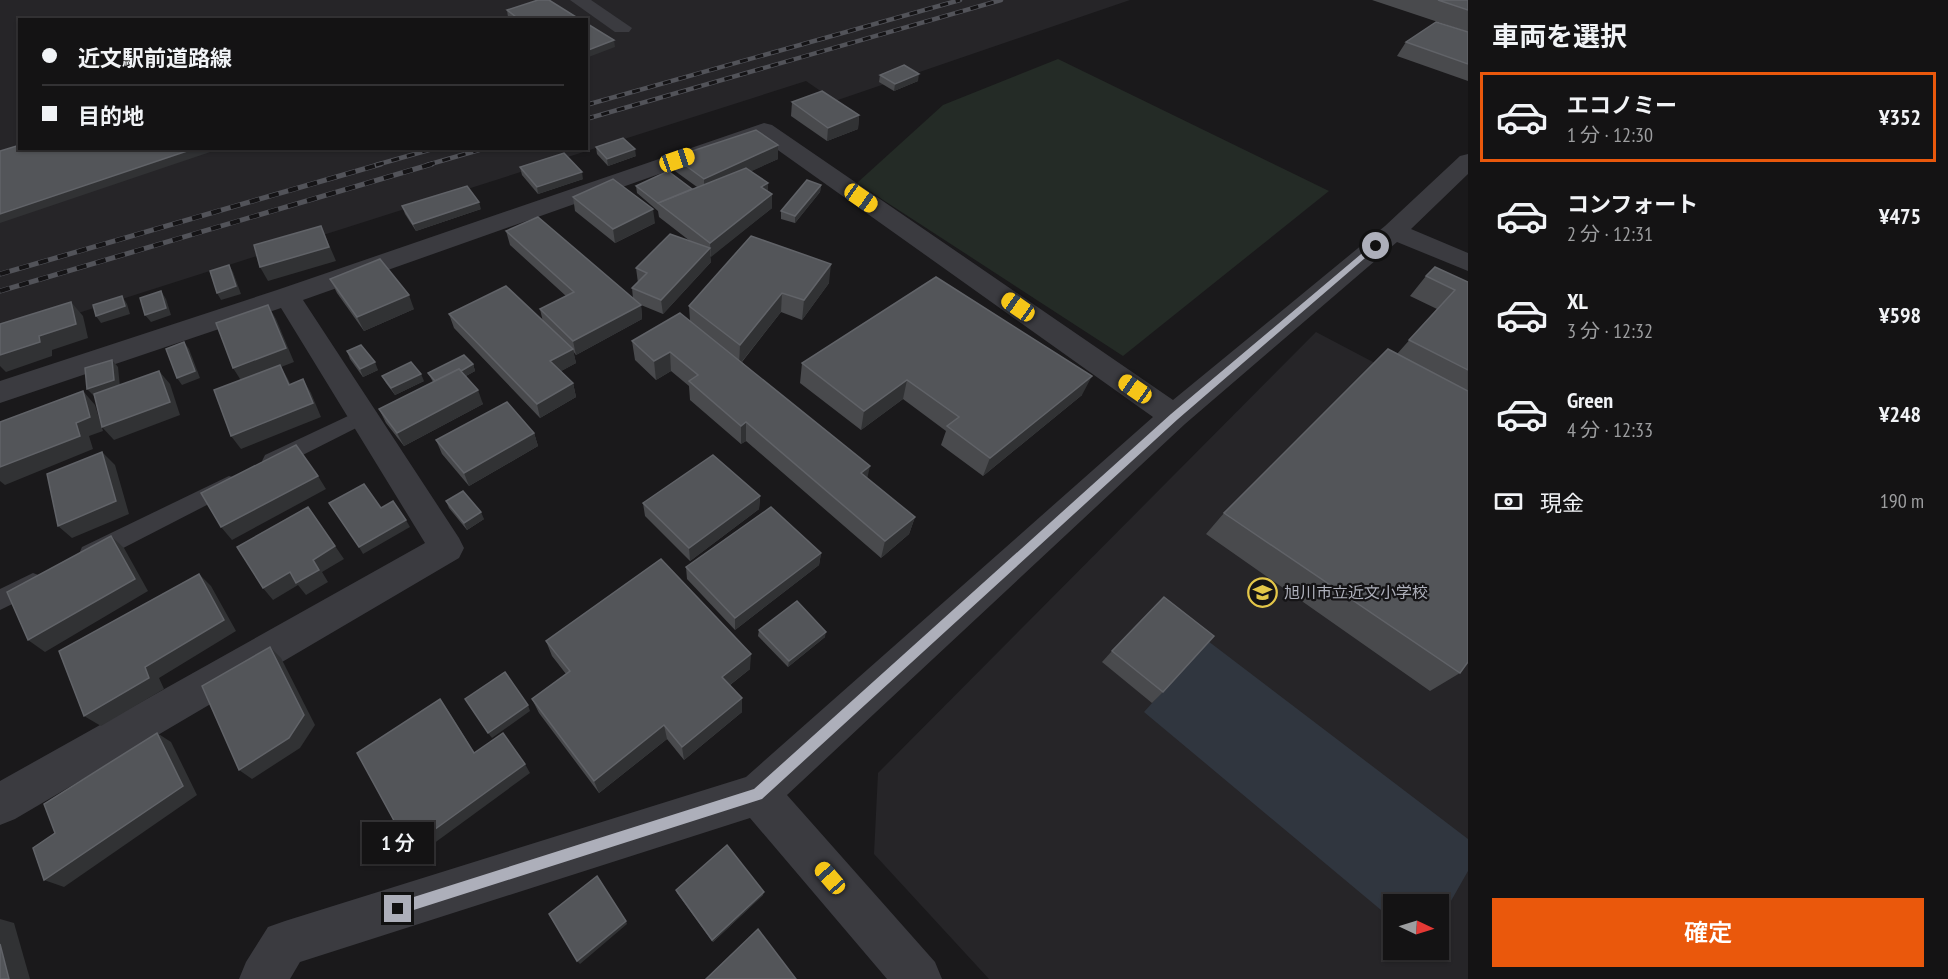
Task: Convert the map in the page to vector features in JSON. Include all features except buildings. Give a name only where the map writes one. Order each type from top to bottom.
[{"type":"street","points":[[579,0],[622,28]]},
{"type":"street","points":[[0,392],[287,296],[764,130],[1174,416]]},
{"type":"street","points":[[263,979],[285,945],[758,794],[1174,416],[1394,231],[1468,161]]},
{"type":"street","points":[[1394,231],[1468,263]]},
{"type":"street","points":[[0,804],[447,548],[287,296]]},
{"type":"street","points":[[758,794],[918,979]]},
{"type":"lane","points":[[75,562],[363,416]]},
{"type":"lane","points":[[0,600],[53,572]]},
{"type":"shaded area","points":[[0,0],[1130,0],[835,101],[806,81],[0,338]]},
{"type":"shaded area","points":[[1058,59],[1329,191],[1123,356],[857,183],[943,105]]},
{"type":"shaded area","name":"旭川市立近文小学校","points":[[1316,332],[1468,412],[1468,979],[989,979],[874,854],[878,773]]},
{"type":"shaded area","points":[[1208,641],[1468,839],[1468,871],[1449,904],[1449,894],[1383,894],[1383,912],[1144,712]]},
{"type":"railway","points":[[588,104],[960,0]]},
{"type":"railway","points":[[588,118],[1001,0]]},
{"type":"railway","points":[[376,165],[429,150]]},
{"type":"railway","points":[[427,165],[479,150]]},
{"type":"railway","points":[[0,274],[381,164]]},
{"type":"railway","points":[[0,291],[432,164]]},
{"type":"place","name":"旭川市立近文小学校","points":[[1263,592]]},
{"type":"route","points":[[398,909],[758,794],[1174,416],[1376,246]]}]
